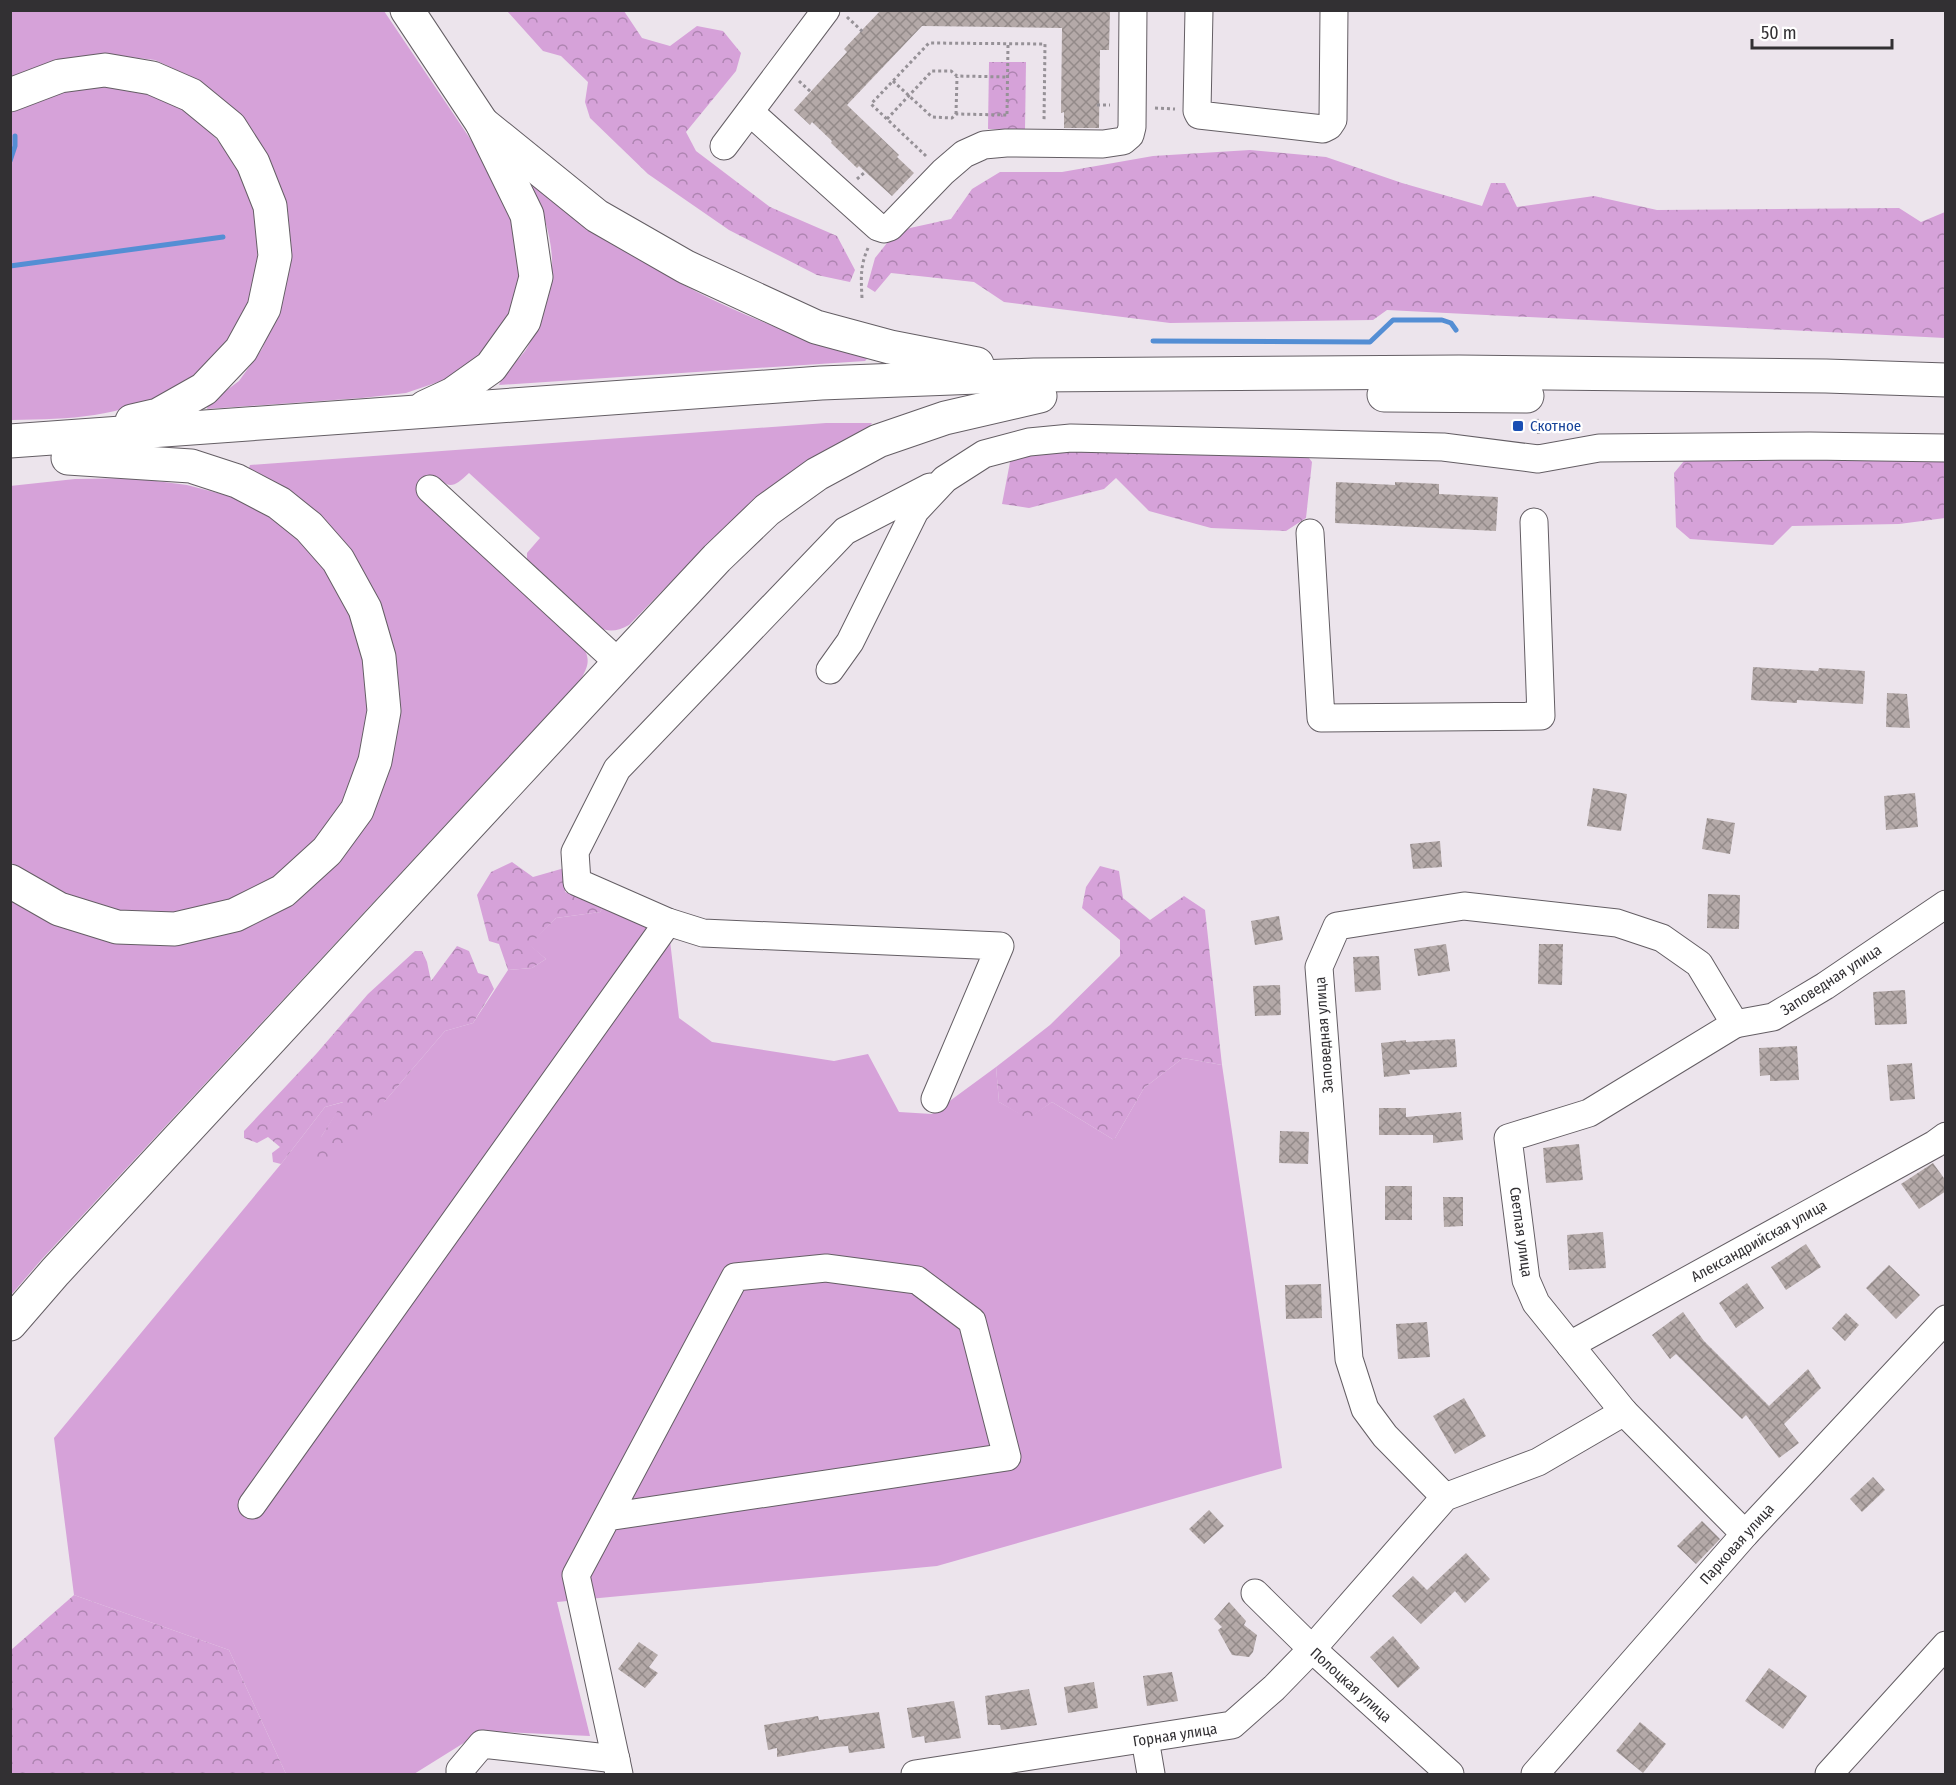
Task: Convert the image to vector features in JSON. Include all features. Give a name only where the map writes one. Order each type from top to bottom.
[{"type":"main road","points":[[407,10],[482,123],[527,215],[536,277],[524,321],[491,367],[453,394],[412,412]]},
{"type":"main road","points":[[10,95],[60,75],[105,70],[152,78],[191,94],[230,127],[254,163],[270,206],[274,256],[264,308],[241,350],[204,389],[158,415],[67,448],[10,462]]},
{"type":"main road","points":[[482,123],[597,216],[686,267],[816,327],[1037,385]]},
{"type":"main road","points":[[67,448],[799,405],[1037,385],[1459,372],[1826,376],[1946,380]]},
{"type":"main road","points":[[67,448],[412,412],[821,383],[1037,385],[1459,395],[1946,398]]},
{"type":"main road","points":[[10,1324],[55,1272],[619,663],[717,558],[767,510],[817,474],[878,441],[1037,385]]},
{"type":"main road","points":[[10,441],[191,466],[237,481],[279,503],[309,527],[338,560],[365,609],[379,657],[384,711],[375,760],[357,810],[327,851],[283,891],[236,915],[175,929],[117,927],[59,909],[10,880]]},
{"type":"street","points":[[724,146],[826,10]]},
{"type":"street","points":[[750,112],[878,227],[884,229],[890,227],[943,172],[964,154],[984,145],[1006,143],[1103,144],[1123,141],[1130,135],[1133,10]]},
{"type":"street","points":[[1199,10],[1197,109],[1199,115],[1323,129],[1333,120],[1334,10]]},
{"type":"street","points":[[935,1099],[1000,946],[703,933],[668,922],[577,882],[575,852],[617,769],[845,531],[945,479],[984,454],[1029,442],[1071,438],[1443,447],[1538,459],[1599,448],[1810,446],[1946,448]]},
{"type":"street","points":[[830,670],[850,642],[915,511],[945,479]]},
{"type":"street","points":[[430,489],[619,663]]},
{"type":"street","points":[[1310,533],[1321,718],[1541,716],[1534,522]]},
{"type":"street","name":"Заповедная улица","points":[[1445,1497],[1385,1436],[1365,1409],[1349,1359],[1319,967],[1337,926],[1464,906],[1617,923],[1662,938],[1699,964],[1735,1024],[1773,1017],[1825,986],[1946,904]]},
{"type":"street","points":[[252,1505],[668,922]]},
{"type":"street","name":"Светлая улица","points":[[1735,1024],[1589,1113],[1508,1138],[1526,1280],[1536,1303],[1624,1412],[1745,1534]]},
{"type":"street","name":"Александрийская улица","points":[[1570,1345],[1942,1146]]},
{"type":"street","points":[[460,1774],[459,1770],[482,1744],[617,1767],[576,1575],[735,1277],[826,1268],[916,1280],[972,1321],[1007,1457],[607,1517]]},
{"type":"street","name":"Парковая улица","points":[[1535,1774],[1745,1534],[1946,1319]]},
{"type":"street","points":[[1445,1497],[1538,1462],[1624,1412]]},
{"type":"street","name":"Горная улица","points":[[915,1774],[1232,1725],[1274,1688],[1312,1649],[1445,1497]]},
{"type":"street","name":"Полоцкая улица","points":[[1255,1593],[1312,1649],[1449,1774]]},
{"type":"street","points":[[1828,1774],[1945,1645]]},
{"type":"street","points":[[1145,1739],[1151,1774]]},
{"type":"path","points":[[840,10],[863,32]]},
{"type":"path","points":[[943,172],[871,104],[929,43],[1045,44],[1043,143]]},
{"type":"path","points":[[1007,122],[1008,44]]},
{"type":"path","points":[[887,119],[932,71],[951,71],[957,76],[1007,77]]},
{"type":"path","points":[[956,114],[957,76]]},
{"type":"path","points":[[893,81],[932,117],[952,117],[956,114],[1007,115]]},
{"type":"path","points":[[1132,108],[1197,109]]},
{"type":"path","points":[[862,262],[862,298]]},
{"type":"green space","points":[[11,11],[384,11],[498,180],[517,220],[525,273],[515,314],[483,355],[447,379],[406,393],[207,409],[208,404],[239,381],[262,349],[278,311],[240,116],[198,80],[155,60],[103,54],[11,78]]},
{"type":"green space","points":[[507,11],[624,11],[642,38],[670,46],[697,26],[723,31],[741,53],[736,71],[686,132],[696,151],[770,207],[837,236],[855,270],[850,282],[817,275],[729,230],[648,174],[590,118],[585,102],[588,82],[561,56],[543,51]]},
{"type":"green space","points":[[989,62],[1026,62],[1025,130],[988,129]]},
{"type":"green space","points":[[104,85],[144,91],[173,101],[206,127],[226,152],[243,179],[255,208],[258,239],[251,295],[246,312],[232,340],[206,368],[186,383],[153,399],[114,411],[54,419],[11,420],[11,112],[43,95]]},
{"type":"green space","points":[[1250,150],[1326,157],[1402,183],[1482,206],[1491,183],[1505,183],[1517,207],[1594,196],[1657,210],[1899,208],[1921,222],[1945,212],[1945,338],[1387,310],[1373,320],[1170,323],[1004,302],[974,282],[891,273],[875,292],[867,287],[875,258],[891,238],[910,228],[951,219],[972,189],[1000,172],[1062,172],[1153,156]]},
{"type":"green space","points":[[527,176],[617,244],[687,287],[745,314],[806,338],[869,357],[865,361],[499,385],[504,375],[527,348],[539,325],[551,282],[550,242],[545,221]]},
{"type":"green space","points":[[826,423],[872,423],[869,427],[808,460],[758,496],[629,625],[616,630],[596,627],[527,564],[527,553],[540,538],[469,473],[459,482],[451,485],[433,475],[418,491],[580,640],[588,660],[581,679],[11,1295],[11,898],[176,944],[339,858],[395,653],[282,486],[249,468],[250,465]]},
{"type":"green space","points":[[1029,451],[1306,454],[1312,462],[1306,518],[1286,531],[1211,528],[1149,511],[1116,478],[1104,489],[1029,508],[1002,504],[1011,457]]},
{"type":"green space","points":[[1945,458],[1945,518],[1899,524],[1792,526],[1773,545],[1690,539],[1676,527],[1674,473],[1684,461]]},
{"type":"green space","points":[[133,478],[187,485],[233,497],[270,516],[300,539],[325,568],[350,615],[365,661],[370,712],[363,757],[347,800],[320,839],[277,876],[231,904],[173,915],[120,915],[64,898],[22,873],[11,862],[10,486],[75,479]]},
{"type":"green space","points":[[512,862],[533,877],[568,867],[570,878],[565,892],[606,903],[600,912],[556,918],[530,945],[546,959],[532,968],[508,970],[499,944],[489,941],[477,895],[491,872]]},
{"type":"green space","points":[[1100,866],[1119,871],[1123,898],[1150,920],[1184,896],[1205,910],[1222,1065],[1183,1058],[1144,1088],[1114,1140],[1052,1102],[1028,1119],[999,1102],[996,1067],[1050,1025],[1120,956],[1120,940],[1082,908],[1086,887]]},
{"type":"green space","points":[[606,903],[669,932],[679,1018],[712,1042],[834,1061],[868,1054],[899,1112],[932,1114],[996,1067],[999,1102],[1028,1118],[1052,1102],[1114,1140],[1144,1088],[1183,1058],[1222,1065],[1282,1468],[937,1566],[557,1602],[590,1736],[483,1731],[414,1774],[286,1774],[229,1650],[74,1595],[54,1438],[281,1164],[325,1107],[344,1102],[321,1137],[385,1101],[445,1031],[473,1023],[508,970],[532,968],[546,959],[529,945],[556,918],[600,912]]},
{"type":"green space","points":[[457,946],[469,951],[478,973],[488,976],[494,989],[473,1023],[445,1031],[323,1168],[311,1163],[321,1137],[343,1102],[325,1107],[281,1164],[273,1162],[272,1153],[280,1147],[268,1137],[257,1143],[244,1138],[244,1131],[368,994],[415,951],[422,951],[431,981]]},
{"type":"green space","points":[[74,1595],[229,1650],[286,1774],[11,1774],[11,1650]]},
{"type":"building","points":[[881,10],[1110,10],[1109,50],[1100,50],[1099,128],[1064,128],[1064,112],[1061,113],[1062,28],[922,26],[847,105],[899,155],[897,157],[914,173],[892,196],[859,166],[857,168],[812,122],[810,125],[794,110],[847,52],[844,49]]},
{"type":"building","points":[[1336,482],[1395,485],[1395,482],[1439,484],[1439,494],[1498,497],[1496,531],[1335,523]]},
{"type":"building","points":[[1753,667],[1865,671],[1863,704],[1751,700]]},
{"type":"building","points":[[1887,693],[1907,694],[1910,728],[1886,727]]},
{"type":"building","points":[[1593,788],[1627,794],[1621,831],[1587,826]]},
{"type":"building","points":[[1915,793],[1918,827],[1886,830],[1884,796]]},
{"type":"building","points":[[1707,818],[1735,823],[1730,854],[1702,849]]},
{"type":"building","points":[[1440,841],[1442,867],[1413,869],[1410,844]]},
{"type":"building","points":[[1708,894],[1740,895],[1739,929],[1707,928]]},
{"type":"building","points":[[1279,916],[1283,940],[1255,945],[1251,921]]},
{"type":"building","points":[[1446,944],[1450,971],[1418,976],[1414,949]]},
{"type":"building","points":[[1539,944],[1563,944],[1562,985],[1538,984]]},
{"type":"building","points":[[1379,956],[1381,990],[1355,992],[1353,957]]},
{"type":"building","points":[[1280,985],[1281,1015],[1255,1016],[1253,986]]},
{"type":"building","points":[[1905,990],[1907,1024],[1875,1025],[1873,992]]},
{"type":"building","points":[[1455,1039],[1457,1067],[1409,1070],[1410,1074],[1384,1077],[1381,1043]]},
{"type":"building","points":[[1797,1046],[1799,1080],[1770,1081],[1770,1075],[1760,1076],[1759,1048]]},
{"type":"building","points":[[1912,1063],[1915,1099],[1890,1101],[1887,1065]]},
{"type":"building","points":[[1379,1108],[1406,1108],[1406,1117],[1461,1112],[1463,1140],[1433,1143],[1433,1135],[1379,1135]]},
{"type":"building","points":[[1280,1131],[1309,1132],[1308,1164],[1279,1163]]},
{"type":"building","points":[[1579,1144],[1583,1180],[1546,1183],[1543,1148]]},
{"type":"building","points":[[1933,1163],[1946,1181],[1946,1191],[1919,1209],[1901,1184]]},
{"type":"building","points":[[1385,1186],[1412,1186],[1412,1220],[1385,1220]]},
{"type":"building","points":[[1443,1197],[1463,1197],[1463,1226],[1444,1227]]},
{"type":"building","points":[[1603,1232],[1606,1268],[1569,1270],[1567,1235]]},
{"type":"building","points":[[1806,1244],[1821,1267],[1786,1290],[1771,1267]]},
{"type":"building","points":[[1889,1265],[1920,1295],[1896,1319],[1866,1288]]},
{"type":"building","points":[[1747,1283],[1764,1308],[1736,1328],[1719,1303]]},
{"type":"building","points":[[1321,1284],[1322,1318],[1286,1319],[1285,1285]]},
{"type":"building","points":[[1683,1312],[1704,1341],[1769,1406],[1808,1369],[1821,1388],[1784,1424],[1799,1443],[1779,1458],[1746,1415],[1742,1419],[1676,1354],[1670,1359],[1652,1335]]},
{"type":"building","points":[[1846,1313],[1859,1325],[1845,1341],[1832,1328]]},
{"type":"building","points":[[1427,1322],[1430,1357],[1398,1359],[1396,1324]]},
{"type":"building","points":[[1464,1398],[1486,1436],[1455,1454],[1433,1416]]},
{"type":"building","points":[[1873,1477],[1885,1490],[1862,1512],[1850,1499]]},
{"type":"building","points":[[1209,1510],[1224,1526],[1204,1544],[1189,1529]]},
{"type":"building","points":[[1702,1521],[1720,1539],[1696,1564],[1677,1546]]},
{"type":"building","points":[[1466,1553],[1490,1579],[1465,1603],[1455,1591],[1421,1624],[1392,1596],[1413,1576],[1427,1590]]},
{"type":"building","points":[[1229,1602],[1246,1621],[1244,1625],[1257,1635],[1253,1652],[1249,1657],[1232,1655],[1218,1630],[1222,1627],[1214,1619]]},
{"type":"building","points":[[1393,1636],[1420,1668],[1398,1688],[1370,1657]]},
{"type":"building","points":[[639,1642],[658,1655],[649,1667],[658,1673],[645,1688],[618,1669]]},
{"type":"building","points":[[1769,1668],[1807,1696],[1783,1729],[1745,1701]]},
{"type":"building","points":[[1172,1672],[1178,1701],[1147,1706],[1143,1676]]},
{"type":"building","points":[[1094,1682],[1098,1708],[1068,1713],[1064,1687]]},
{"type":"building","points":[[1029,1689],[1037,1725],[1001,1730],[1000,1725],[988,1725],[985,1696]]},
{"type":"building","points":[[954,1701],[961,1738],[925,1743],[924,1736],[912,1738],[907,1708]]},
{"type":"building","points":[[879,1712],[885,1748],[849,1753],[848,1746],[836,1747],[777,1757],[777,1748],[768,1750],[764,1725],[818,1716],[819,1720]]},
{"type":"building","points":[[1640,1722],[1666,1744],[1643,1773],[1616,1751]]},
{"type":"waterway","points":[[10,161],[15,146],[15,136]]},
{"type":"waterway","points":[[10,266],[223,237]]},
{"type":"waterway","points":[[1153,341],[1370,342],[1393,320],[1442,320],[1451,323],[1456,330]]},
{"type":"place","name":"Скотное","points":[[1518,426]]}]
